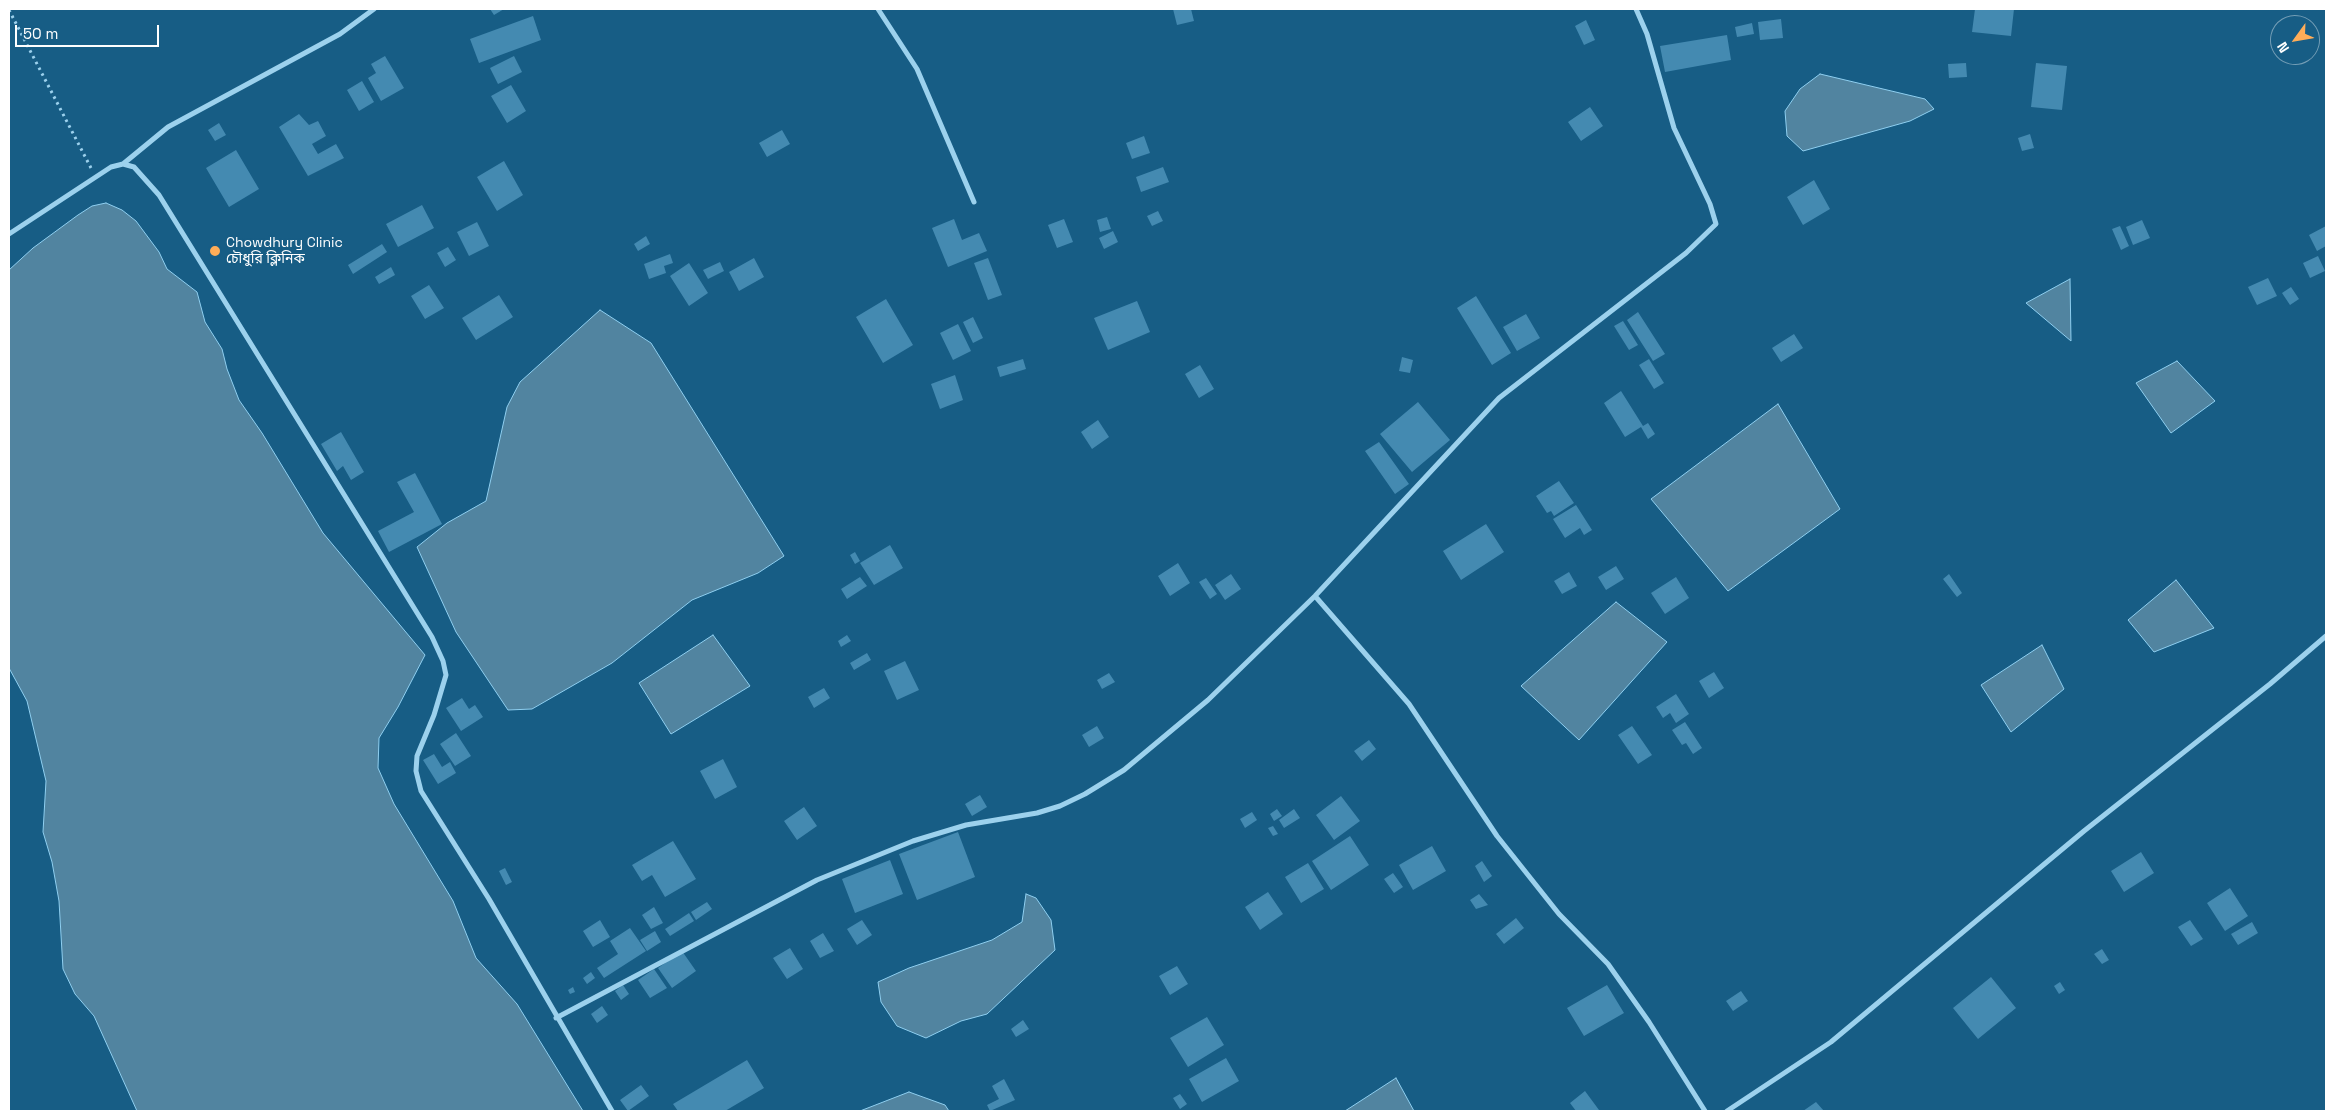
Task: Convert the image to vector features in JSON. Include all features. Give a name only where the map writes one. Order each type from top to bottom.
[{"type":"street","points":[[9,234],[111,167],[124,164],[168,127],[340,34],[374,9]]},
{"type":"street","points":[[878,9],[917,69],[974,202]]},
{"type":"street","points":[[556,1018],[817,880],[913,841],[966,825],[1037,813],[1060,806],[1085,794],[1124,770],[1208,700],[1315,596],[1499,398],[1686,253],[1716,224],[1710,204],[1674,128],[1647,34],[1636,9]]},
{"type":"street","points":[[124,164],[134,167],[163,202],[432,636],[443,661],[446,675],[434,715],[417,756],[416,771],[421,791],[489,900],[556,1018],[612,1111]]},
{"type":"street","points":[[1315,596],[1410,704],[1497,836],[1559,914],[1608,964],[1649,1022],[1705,1111]]},
{"type":"street","points":[[1726,1111],[1831,1042],[2084,830],[2270,684],[2326,636]]},
{"type":"path","points":[[9,10],[96,177]]},
{"type":"water","points":[[1820,74],[1925,99],[1934,109],[1910,121],[1803,151],[1787,136],[1785,111],[1800,89]]},
{"type":"water","points":[[106,203],[122,210],[136,221],[159,252],[167,269],[197,292],[205,322],[222,349],[227,369],[239,400],[262,433],[323,533],[425,655],[398,707],[379,738],[378,768],[394,804],[453,901],[476,958],[517,1004],[583,1111],[137,1111],[94,1016],[75,994],[63,969],[59,901],[52,862],[43,832],[46,781],[27,701],[9,668],[9,270],[33,248],[78,215],[92,206]]},
{"type":"water","points":[[2070,279],[2071,341],[2026,303]]},
{"type":"water","points":[[600,310],[651,343],[784,556],[758,573],[692,600],[612,663],[532,709],[508,710],[456,632],[417,547],[447,523],[486,501],[507,407],[520,382]]},
{"type":"water","points":[[2177,361],[2215,401],[2171,433],[2136,383]]},
{"type":"water","points":[[1778,404],[1840,509],[1728,591],[1651,499]]},
{"type":"water","points":[[2176,580],[2214,628],[2154,652],[2128,620]]},
{"type":"water","points":[[1616,602],[1667,642],[1579,740],[1521,686]]},
{"type":"water","points":[[713,635],[750,686],[671,734],[639,683]]},
{"type":"water","points":[[2042,645],[2064,689],[2011,732],[1981,685]]},
{"type":"water","points":[[1026,894],[1036,898],[1051,920],[1055,950],[987,1014],[961,1021],[926,1038],[897,1026],[881,1002],[878,982],[909,968],[992,940],[1022,922]]},
{"type":"water","points":[[1396,1078],[1414,1111],[1345,1111]]},
{"type":"water","points":[[909,1092],[945,1105],[949,1111],[860,1111]]},
{"type":"building","points":[[490,9],[504,9],[494,15]]},
{"type":"building","points":[[1173,9],[1191,9],[1194,21],[1177,25]]},
{"type":"building","points":[[1975,9],[2014,9],[2011,36],[1972,32]]},
{"type":"building","points":[[533,16],[541,40],[479,63],[470,39]]},
{"type":"building","points":[[1781,19],[1783,38],[1760,40],[1758,22]]},
{"type":"building","points":[[1586,20],[1595,40],[1584,45],[1575,26]]},
{"type":"building","points":[[1752,23],[1754,34],[1737,37],[1735,27]]},
{"type":"building","points":[[1727,35],[1731,60],[1665,72],[1660,46]]},
{"type":"building","points":[[385,56],[404,88],[381,101],[368,78],[376,73],[371,64]]},
{"type":"building","points":[[514,56],[522,72],[498,84],[490,68]]},
{"type":"building","points":[[1966,63],[1967,77],[1949,78],[1948,64]]},
{"type":"building","points":[[2036,63],[2067,66],[2062,110],[2031,107]]},
{"type":"building","points":[[362,81],[374,102],[359,111],[347,90]]},
{"type":"building","points":[[511,85],[526,111],[507,123],[491,96]]},
{"type":"building","points":[[1590,107],[1603,126],[1581,141],[1568,122]]},
{"type":"building","points":[[299,114],[309,125],[318,121],[326,136],[312,144],[318,154],[336,144],[344,158],[308,176],[279,127]]},
{"type":"building","points":[[219,123],[226,135],[215,141],[208,130]]},
{"type":"building","points":[[782,130],[790,144],[767,157],[759,143]]},
{"type":"building","points":[[2030,134],[2034,148],[2022,151],[2018,138]]},
{"type":"building","points":[[1144,136],[1150,153],[1132,159],[1126,143]]},
{"type":"building","points":[[236,150],[259,189],[229,207],[206,168]]},
{"type":"building","points":[[504,161],[523,195],[497,211],[477,177]]},
{"type":"building","points":[[1163,167],[1169,182],[1141,192],[1136,177]]},
{"type":"building","points":[[1814,180],[1830,209],[1803,225],[1787,197]]},
{"type":"building","points":[[422,205],[434,228],[398,247],[386,224]]},
{"type":"building","points":[[1158,211],[1163,221],[1152,226],[1147,216]]},
{"type":"building","points":[[1107,217],[1111,229],[1100,232],[1097,220]]},
{"type":"building","points":[[954,219],[962,240],[979,233],[987,251],[948,267],[932,228]]},
{"type":"building","points":[[1064,219],[1073,242],[1057,248],[1048,225]]},
{"type":"building","points":[[2142,220],[2150,238],[2133,245],[2126,227]]},
{"type":"building","points":[[477,222],[489,246],[469,256],[457,232]]},
{"type":"building","points":[[2120,226],[2129,246],[2121,250],[2112,229]]},
{"type":"building","points":[[2326,226],[2326,246],[2317,251],[2309,235]]},
{"type":"building","points":[[1113,231],[1118,242],[1104,249],[1099,238]]},
{"type":"building","points":[[646,236],[650,244],[638,251],[634,244]]},
{"type":"building","points":[[382,244],[387,252],[353,274],[348,265]]},
{"type":"building","points":[[448,247],[456,260],[445,267],[437,253]]},
{"type":"building","points":[[670,254],[673,263],[664,266],[666,273],[649,279],[644,264]]},
{"type":"building","points":[[2318,256],[2325,271],[2310,278],[2303,263]]},
{"type":"building","points":[[754,258],[764,277],[739,291],[729,272]]},
{"type":"building","points":[[988,258],[1002,295],[988,300],[974,263]]},
{"type":"building","points":[[720,262],[724,271],[708,279],[703,270]]},
{"type":"building","points":[[689,263],[708,293],[689,306],[670,276]]},
{"type":"building","points":[[391,267],[395,275],[379,284],[375,277]]},
{"type":"building","points":[[2268,278],[2277,296],[2257,305],[2248,287]]},
{"type":"building","points":[[429,285],[444,308],[425,319],[411,296]]},
{"type":"building","points":[[2291,287],[2299,299],[2290,305],[2282,293]]},
{"type":"building","points":[[499,295],[513,317],[476,340],[462,318]]},
{"type":"building","points":[[1476,296],[1511,353],[1492,365],[1457,308]]},
{"type":"building","points":[[886,299],[913,345],[883,363],[856,317]]},
{"type":"building","points":[[1137,301],[1150,332],[1108,350],[1094,318]]},
{"type":"building","points":[[1638,312],[1665,354],[1653,361],[1627,320]]},
{"type":"building","points":[[1526,314],[1540,338],[1517,351],[1503,327]]},
{"type":"building","points":[[973,317],[983,338],[973,343],[963,322]]},
{"type":"building","points":[[1623,321],[1638,345],[1629,350],[1614,326]]},
{"type":"building","points":[[958,324],[971,351],[953,360],[940,333]]},
{"type":"building","points":[[1794,334],[1803,348],[1781,362],[1772,348]]},
{"type":"building","points":[[1402,357],[1413,360],[1410,373],[1399,371]]},
{"type":"building","points":[[1023,359],[1026,369],[1000,377],[997,367]]},
{"type":"building","points":[[1649,359],[1664,383],[1654,389],[1639,365]]},
{"type":"building","points":[[1200,365],[1214,389],[1199,398],[1185,374]]},
{"type":"building","points":[[955,375],[963,400],[940,409],[931,384]]},
{"type":"building","points":[[1621,391],[1643,426],[1648,423],[1655,434],[1648,439],[1641,427],[1625,437],[1604,403]]},
{"type":"building","points":[[1418,402],[1450,440],[1412,472],[1380,434]]},
{"type":"building","points":[[1098,420],[1109,437],[1092,449],[1081,432]]},
{"type":"building","points":[[341,432],[364,472],[351,480],[343,466],[337,471],[321,444]]},
{"type":"building","points":[[1379,442],[1409,484],[1395,494],[1365,451]]},
{"type":"building","points":[[415,473],[442,524],[389,552],[378,531],[414,512],[397,482]]},
{"type":"building","points":[[1559,481],[1574,503],[1554,516],[1551,511],[1547,513],[1536,496]]},
{"type":"building","points":[[1576,505],[1592,530],[1584,535],[1580,528],[1565,538],[1553,519]]},
{"type":"building","points":[[1486,524],[1504,552],[1461,580],[1443,551]]},
{"type":"building","points":[[890,545],[903,568],[874,585],[860,563]]},
{"type":"building","points":[[855,552],[860,561],[855,564],[850,555]]},
{"type":"building","points":[[1178,563],[1190,583],[1170,596],[1158,576]]},
{"type":"building","points":[[1616,566],[1624,579],[1606,590],[1598,577]]},
{"type":"building","points":[[1569,572],[1577,586],[1562,594],[1554,581]]},
{"type":"building","points":[[1231,574],[1241,589],[1225,600],[1215,585]]},
{"type":"building","points":[[1949,574],[1962,593],[1957,597],[1943,579]]},
{"type":"building","points":[[860,577],[867,586],[847,599],[841,589]]},
{"type":"building","points":[[1676,577],[1689,598],[1665,614],[1651,593]]},
{"type":"building","points":[[1206,578],[1217,594],[1210,599],[1199,582]]},
{"type":"building","points":[[847,635],[851,641],[841,647],[838,641]]},
{"type":"building","points":[[867,653],[871,660],[854,670],[850,663]]},
{"type":"building","points":[[905,661],[919,690],[897,700],[884,671]]},
{"type":"building","points":[[1714,672],[1724,688],[1709,698],[1699,681]]},
{"type":"building","points":[[1109,673],[1115,682],[1102,689],[1097,680]]},
{"type":"building","points":[[824,688],[830,698],[814,708],[808,697]]},
{"type":"building","points":[[1676,694],[1689,714],[1676,723],[1670,713],[1663,718],[1656,707]]},
{"type":"building","points":[[462,698],[469,709],[475,705],[483,717],[461,731],[446,708]]},
{"type":"building","points":[[1685,722],[1702,748],[1693,754],[1686,743],[1682,745],[1672,730]]},
{"type":"building","points":[[1097,726],[1104,738],[1089,747],[1082,735]]},
{"type":"building","points":[[1632,726],[1652,755],[1638,764],[1618,735]]},
{"type":"building","points":[[456,733],[471,756],[455,766],[440,744]]},
{"type":"building","points":[[1369,740],[1376,749],[1362,761],[1354,751]]},
{"type":"building","points":[[434,754],[442,767],[450,762],[456,773],[438,784],[423,760]]},
{"type":"building","points":[[723,759],[737,787],[715,799],[700,771]]},
{"type":"building","points":[[980,795],[987,807],[972,816],[965,804]]},
{"type":"building","points":[[1341,796],[1360,821],[1334,840],[1316,815]]},
{"type":"building","points":[[804,807],[817,826],[797,840],[784,821]]},
{"type":"building","points":[[1277,809],[1282,816],[1274,821],[1270,814]]},
{"type":"building","points":[[1294,809],[1300,818],[1284,828],[1279,820]]},
{"type":"building","points":[[1252,812],[1257,820],[1245,828],[1240,819]]},
{"type":"building","points":[[1273,826],[1278,834],[1273,836],[1268,828]]},
{"type":"building","points":[[958,832],[975,877],[917,900],[899,854]]},
{"type":"building","points":[[1350,836],[1369,865],[1331,890],[1312,861]]},
{"type":"building","points":[[673,841],[696,879],[665,897],[652,875],[642,881],[632,865]]},
{"type":"building","points":[[1432,846],[1446,871],[1413,890],[1399,865]]},
{"type":"building","points":[[2141,852],[2154,873],[2124,892],[2111,871]]},
{"type":"building","points":[[890,860],[903,894],[855,913],[842,879]]},
{"type":"building","points":[[1482,861],[1492,876],[1484,882],[1475,866]]},
{"type":"building","points":[[1308,863],[1324,889],[1301,903],[1285,877]]},
{"type":"building","points":[[505,868],[512,882],[506,885],[499,871]]},
{"type":"building","points":[[1393,873],[1403,887],[1394,893],[1384,879]]},
{"type":"building","points":[[2230,888],[2248,916],[2225,931],[2207,903]]},
{"type":"building","points":[[1268,892],[1283,914],[1260,930],[1245,907]]},
{"type":"building","points":[[1479,894],[1488,905],[1476,909],[1470,900]]},
{"type":"building","points":[[707,902],[712,909],[696,920],[691,912]]},
{"type":"building","points":[[654,907],[663,923],[651,929],[642,915]]},
{"type":"building","points":[[689,913],[694,921],[670,936],[665,929]]},
{"type":"building","points":[[1516,918],[1524,928],[1504,944],[1496,934]]},
{"type":"building","points":[[600,920],[610,937],[593,947],[583,931]]},
{"type":"building","points":[[862,920],[872,935],[857,945],[847,929]]},
{"type":"building","points":[[2190,920],[2203,939],[2191,946],[2178,927]]},
{"type":"building","points":[[2252,922],[2258,933],[2238,945],[2231,934]]},
{"type":"building","points":[[630,928],[646,951],[604,978],[597,968],[618,954],[610,941]]},
{"type":"building","points":[[655,931],[661,942],[647,951],[640,940]]},
{"type":"building","points":[[823,933],[834,951],[820,958],[810,941]]},
{"type":"building","points":[[790,948],[803,969],[787,979],[773,958]]},
{"type":"building","points":[[2102,949],[2109,960],[2102,964],[2094,954]]},
{"type":"building","points":[[682,951],[696,971],[672,988],[658,968]]},
{"type":"building","points":[[1177,966],[1188,984],[1170,995],[1159,976]]},
{"type":"building","points":[[654,969],[667,988],[650,998],[638,980]]},
{"type":"building","points":[[591,972],[595,978],[587,984],[583,978]]},
{"type":"building","points":[[1991,977],[2016,1008],[1978,1039],[1953,1008]]},
{"type":"building","points":[[2060,982],[2065,990],[2059,994],[2054,986]]},
{"type":"building","points":[[623,985],[629,994],[621,1000],[615,991]]},
{"type":"building","points":[[1607,985],[1624,1013],[1584,1036],[1567,1008]]},
{"type":"building","points":[[573,987],[575,992],[570,994],[568,990]]},
{"type":"building","points":[[1741,991],[1748,1001],[1733,1011],[1726,1001]]},
{"type":"building","points":[[602,1006],[608,1015],[597,1023],[591,1014]]},
{"type":"building","points":[[1207,1017],[1224,1045],[1188,1067],[1170,1038]]},
{"type":"building","points":[[1023,1020],[1029,1029],[1016,1037],[1011,1029]]},
{"type":"building","points":[[1226,1058],[1239,1081],[1202,1102],[1189,1079]]},
{"type":"building","points":[[747,1060],[764,1088],[725,1111],[678,1111],[673,1104]]},
{"type":"building","points":[[1004,1079],[1015,1100],[990,1111],[987,1105],[999,1099],[992,1086]]},
{"type":"building","points":[[641,1085],[649,1096],[628,1111],[620,1100]]},
{"type":"building","points":[[1585,1091],[1599,1110],[1576,1111],[1570,1103]]},
{"type":"building","points":[[1180,1094],[1187,1104],[1180,1109],[1173,1098]]},
{"type":"building","points":[[1816,1102],[1824,1111],[1803,1111]]},
{"type":"place","name":"Chowdhury Clinic চৌধুরি ক্লিনিক","points":[[215,251]]}]
